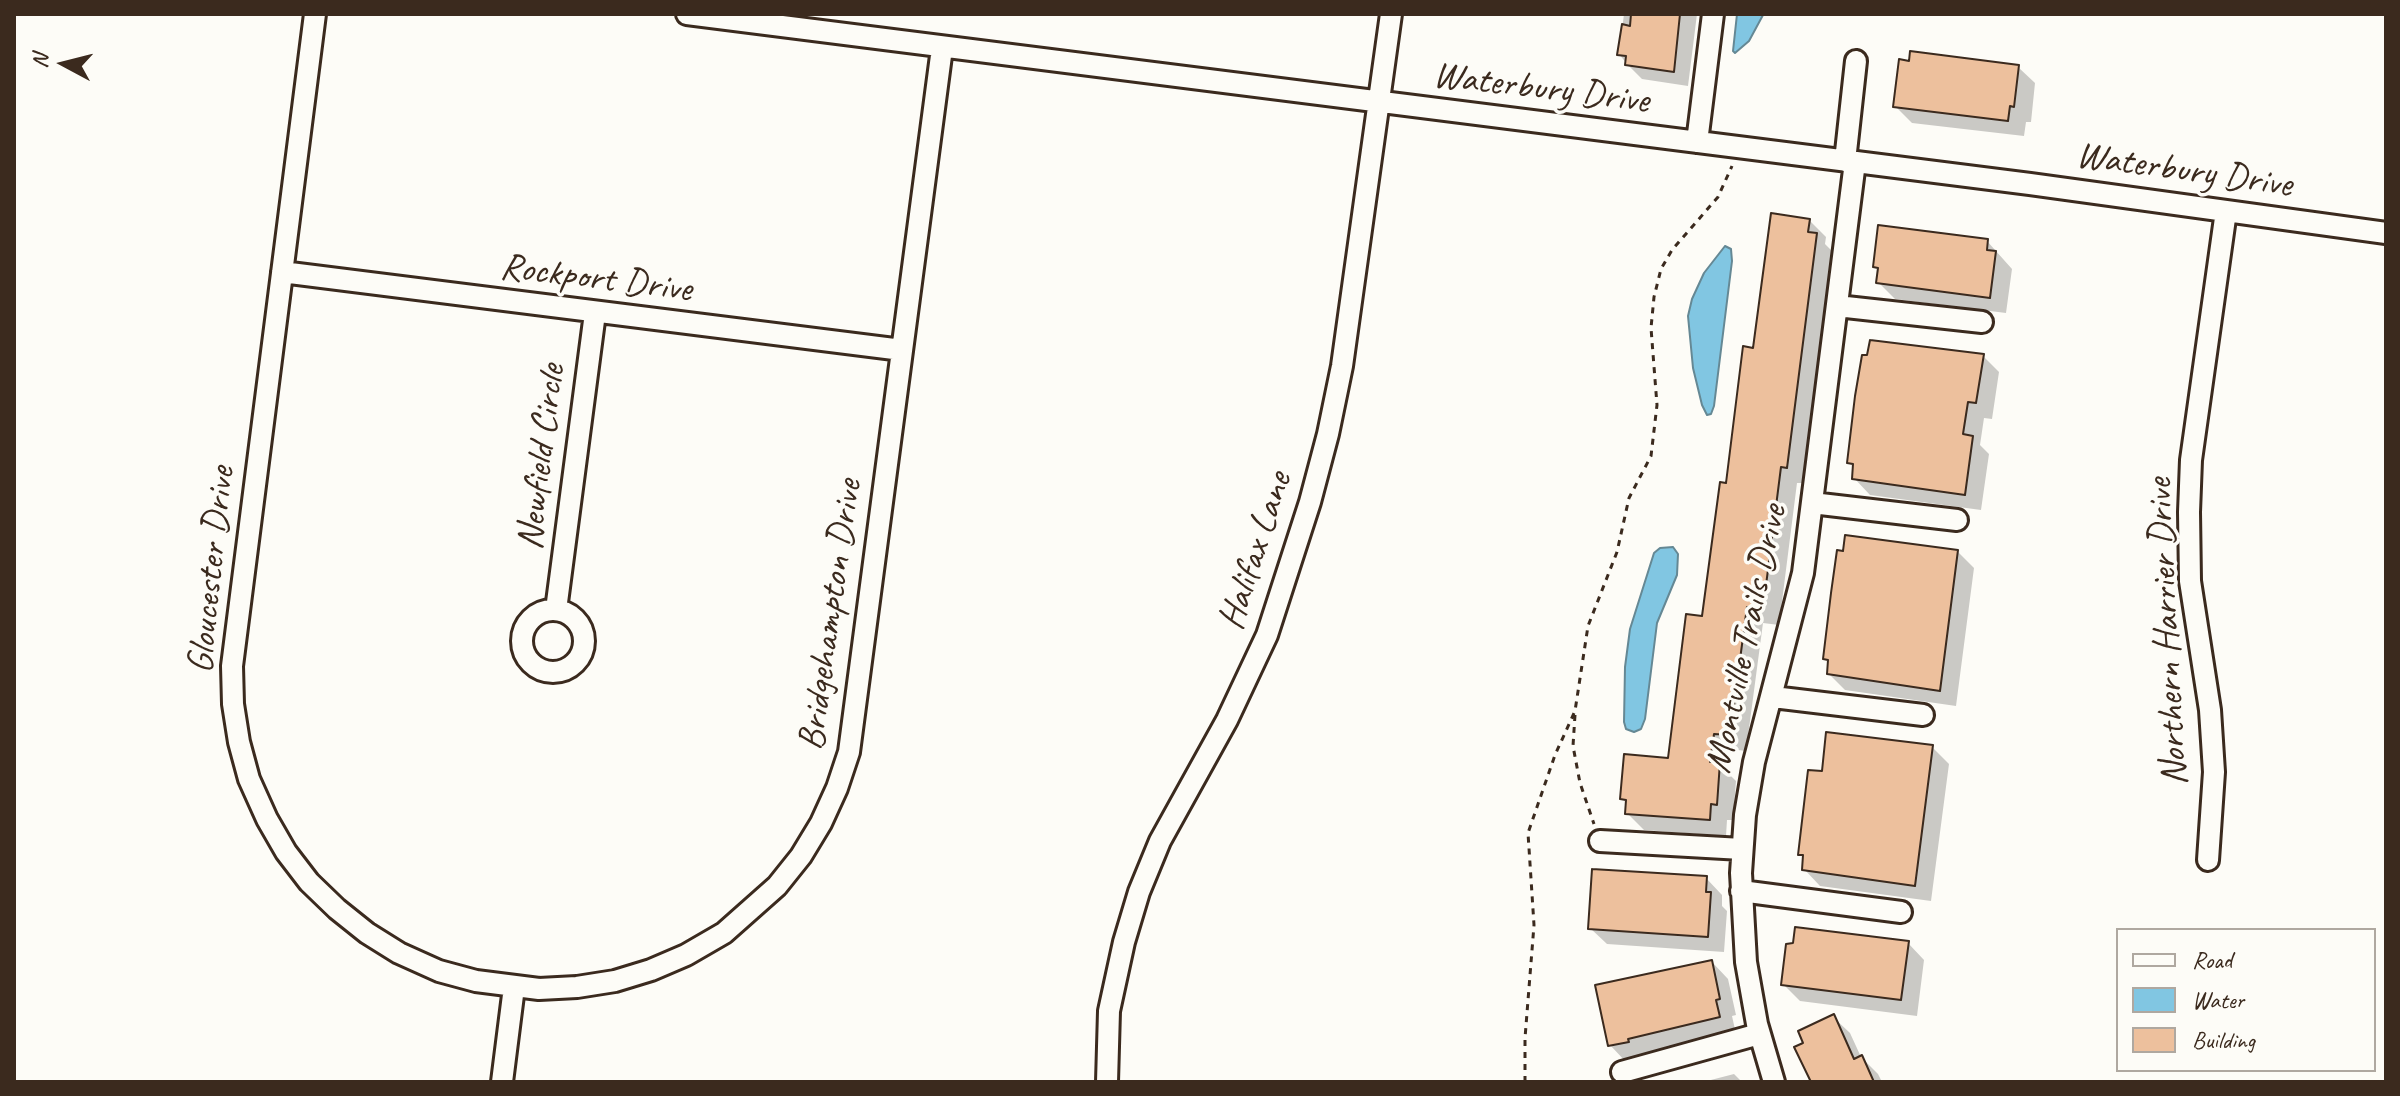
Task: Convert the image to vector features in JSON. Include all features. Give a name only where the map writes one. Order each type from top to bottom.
[{"type":"street","name":"Gloucester Drive","points":[[315,14],[232,666],[237,730],[249,779],[267,819],[286,852],[309,882],[337,909],[399,953],[439,971],[514,987]]},
{"type":"street","name":"Waterbury Drive","points":[[694,14],[942,48],[1850,161],[2386,233]]},
{"type":"street","name":"Halifax Lane","points":[[1107,1082],[1109,1011],[1139,892],[1160,841],[1227,720],[1267,635],[1291,569],[1310,502],[1342,366],[1391,14]]},
{"type":"street","points":[[1697,142],[1713,14]]},
{"type":"street","name":"Bridgehampton Drive","points":[[514,987],[577,987],[615,981],[686,955],[724,933],[777,886],[801,856],[837,788],[849,752],[942,48]]},
{"type":"street","name":"Montville Trails Drive","points":[[1774,1082],[1759,1034],[1746,962],[1741,891],[1742,849],[1749,787],[1803,573],[1837,306],[1856,61]]},
{"type":"street","name":"Northern Harrier Drive","points":[[2208,860],[2213,757],[2210,710],[2190,581],[2189,512],[2191,460],[2226,211]]},
{"type":"street","name":"Rockport Drive","points":[[282,272],[902,350]]},
{"type":"street","points":[[1837,306],[1982,322]]},
{"type":"street","name":"Newfield Circle","points":[[556,610],[595,313]]},
{"type":"street","points":[[1812,503],[1957,520]]},
{"type":"street","points":[[1773,697],[1923,715]]},
{"type":"street","points":[[1600,841],[1742,849]]},
{"type":"street","points":[[1741,891],[1901,912]]},
{"type":"street","points":[[502,1082],[514,987]]},
{"type":"street","points":[[1622,1072],[1759,1034]]},
{"type":"path","points":[[1600,841],[1580,783],[1573,746],[1588,626],[1617,552],[1629,498],[1651,456],[1657,405],[1651,328],[1661,269],[1672,250],[1718,197],[1728,180],[1738,147]]},
{"type":"path","points":[[1525,1082],[1525,1038],[1534,925],[1528,833],[1555,755],[1575,711]]},
{"type":"water","points":[[1737,14],[1763,15],[1749,41],[1735,53],[1733,51]]},
{"type":"water","points":[[1725,246],[1731,249],[1732,261],[1714,406],[1711,414],[1707,415],[1693,368],[1688,316],[1704,273]]},
{"type":"water","points":[[1673,547],[1678,554],[1677,575],[1657,623],[1645,719],[1641,729],[1634,732],[1626,729],[1624,722],[1625,667],[1630,629],[1654,553],[1660,548]]},
{"type":"building","points":[[1631,14],[1680,14],[1674,72],[1625,65],[1626,56],[1617,55],[1622,24],[1630,26]]},
{"type":"building","points":[[1910,51],[2019,65],[2014,107],[2010,106],[2008,121],[1893,107],[1899,59],[1909,61]]},
{"type":"building","points":[[1771,213],[1810,219],[1808,232],[1817,233],[1787,468],[1781,467],[1763,609],[1747,607],[1730,735],[1714,734],[1710,762],[1720,762],[1717,805],[1711,804],[1710,820],[1625,814],[1626,800],[1620,799],[1624,754],[1668,758],[1686,614],[1702,616],[1720,482],[1726,483],[1743,346],[1753,348]]},
{"type":"building","points":[[1878,225],[1988,239],[1987,250],[1996,251],[1990,298],[1876,283],[1878,268],[1873,267]]},
{"type":"building","points":[[1870,340],[1984,354],[1976,403],[1968,402],[1963,434],[1973,436],[1965,495],[1852,479],[1853,464],[1847,463],[1855,396],[1862,355],[1867,355]]},
{"type":"building","points":[[1845,535],[1958,550],[1940,691],[1827,674],[1828,660],[1823,659],[1831,593],[1837,550],[1843,551]]},
{"type":"building","points":[[1826,732],[1933,745],[1915,886],[1802,870],[1803,855],[1798,855],[1808,770],[1822,771]]},
{"type":"building","points":[[1592,869],[1707,876],[1706,892],[1711,892],[1708,937],[1588,929]]},
{"type":"building","points":[[1795,927],[1909,941],[1901,1000],[1781,985],[1786,944],[1793,943]]},
{"type":"building","points":[[1712,960],[1720,999],[1716,1000],[1720,1017],[1608,1046],[1595,985]]},
{"type":"building","points":[[1834,1014],[1854,1059],[1862,1055],[1874,1082],[1811,1082],[1794,1047],[1803,1043],[1798,1031]]}]
